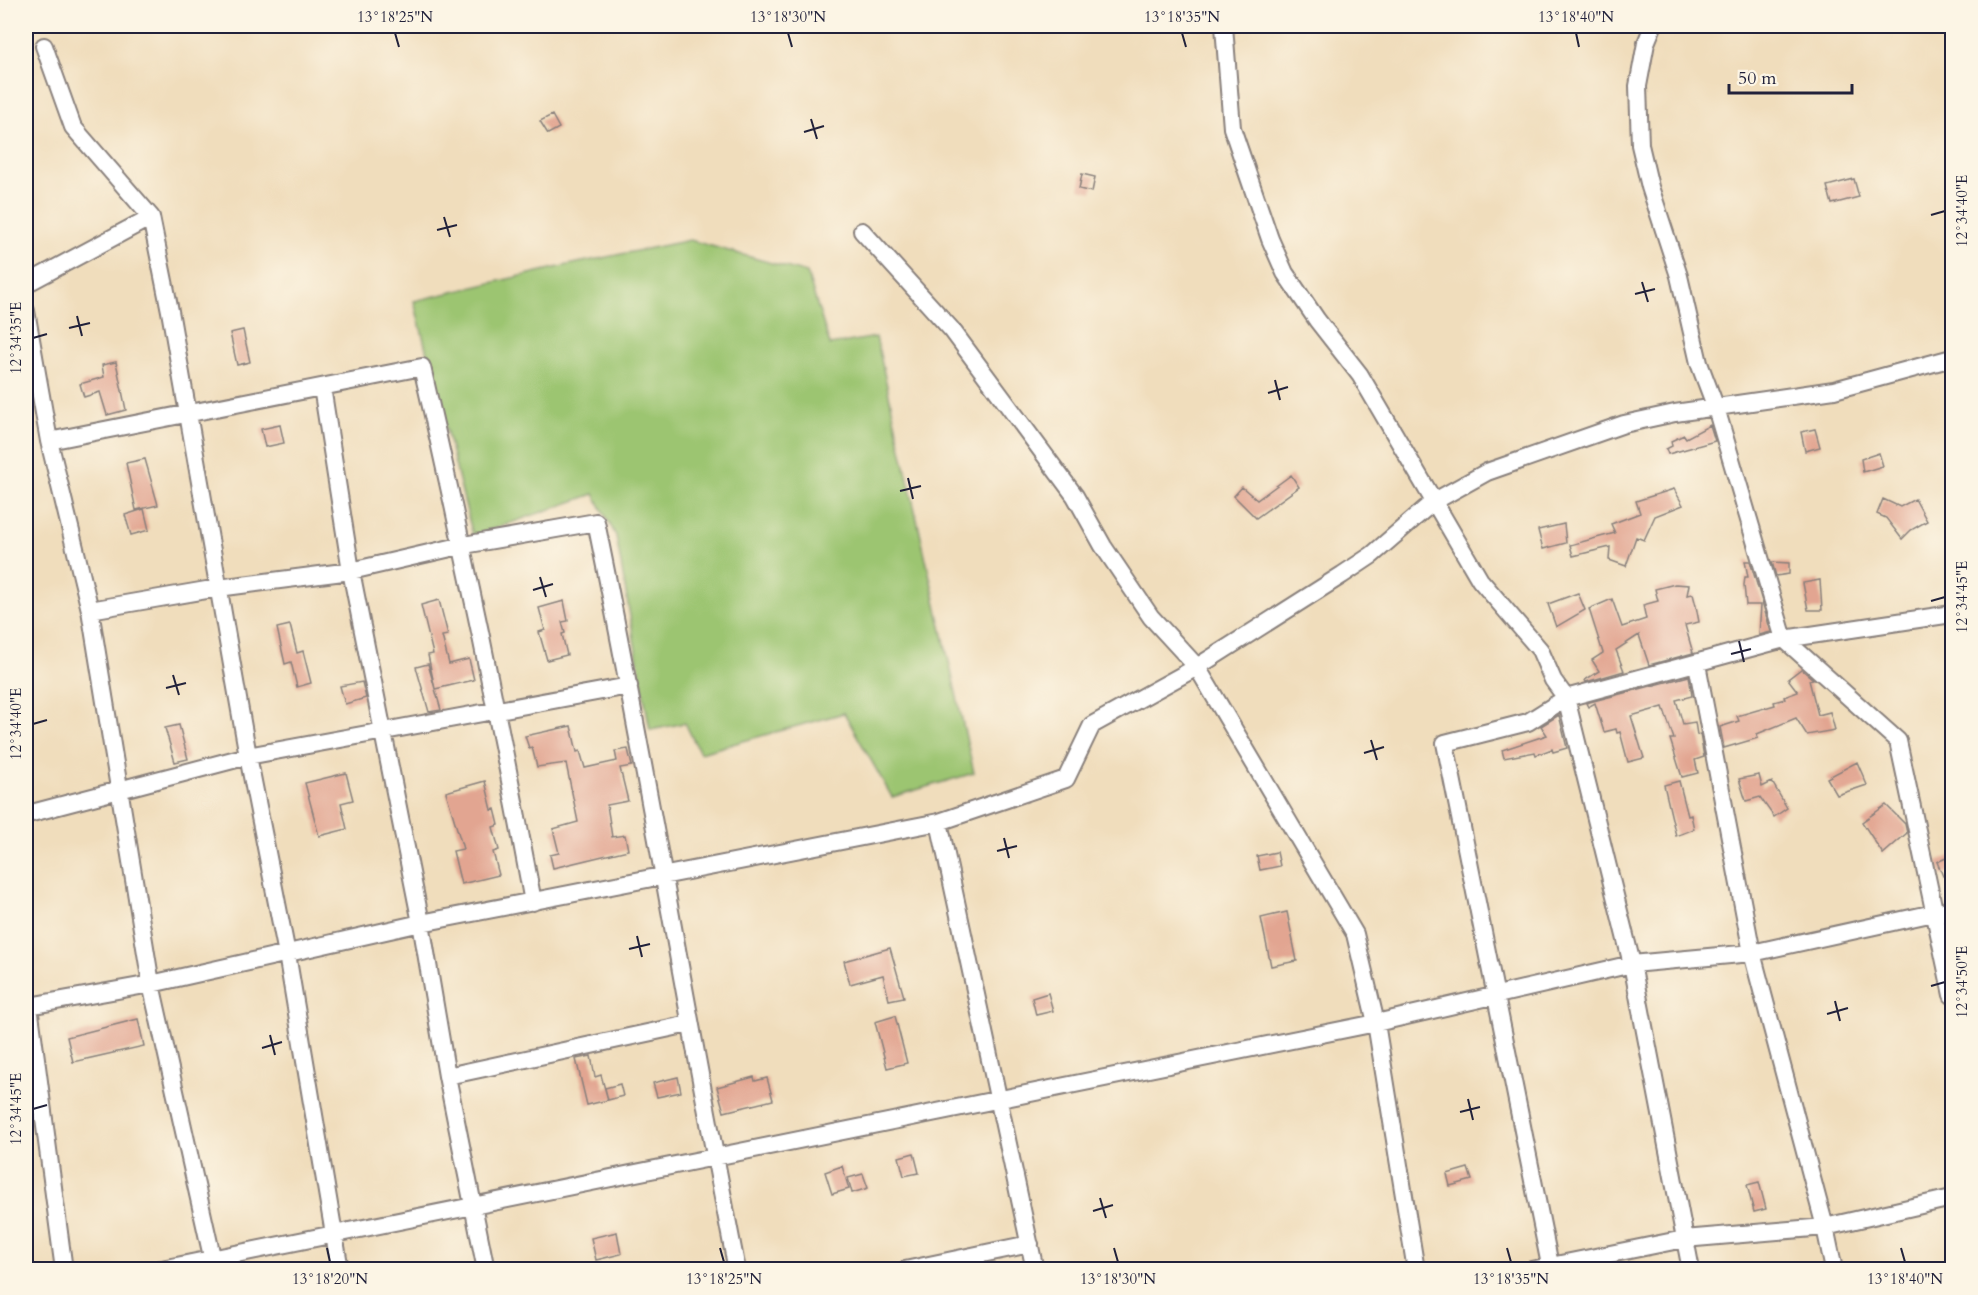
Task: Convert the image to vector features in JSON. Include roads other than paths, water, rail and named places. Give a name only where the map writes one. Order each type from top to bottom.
[{"type":"street","points":[[1224,26],[1232,128],[1270,239],[1286,273],[1317,320],[1360,375],[1480,580],[1540,650],[1553,680],[1566,698],[1632,964],[1690,1269]]},
{"type":"street","points":[[1653,26],[1646,43],[1638,86],[1640,145],[1650,187],[1679,276],[1699,363],[1716,408],[1784,639],[1898,741],[1953,995]]},
{"type":"street","points":[[44,46],[73,127],[151,217],[286,954],[340,1269]]},
{"type":"street","points":[[26,284],[151,217]]},
{"type":"street","points":[[862,231],[952,330],[1075,496],[1103,546],[1151,616],[1197,667],[1355,934],[1376,1023],[1416,1269]]},
{"type":"street","points":[[26,311],[49,441],[90,610],[151,984],[214,1265]]},
{"type":"street","points":[[64,1269],[27,1005],[151,984],[421,923],[939,822],[1066,779],[1092,725],[1197,667],[1372,555],[1433,502],[1487,472],[1624,424],[1834,390],[1953,358]]},
{"type":"street","points":[[49,441],[189,416],[422,367],[464,545],[498,709],[533,902]]},
{"type":"street","points":[[322,387],[351,571],[421,923],[447,1076],[486,1269]]},
{"type":"street","points":[[90,610],[218,588],[351,571],[464,545],[596,522],[629,686],[689,1024],[737,1269]]},
{"type":"street","points":[[1551,1268],[1445,743],[1528,722],[1566,698],[1784,639],[1953,614]]},
{"type":"street","points":[[1697,664],[1752,954],[1825,1227],[1834,1269]]},
{"type":"street","points":[[28,814],[248,756],[629,686]]},
{"type":"street","points":[[939,822],[1035,1269]]},
{"type":"street","points":[[157,1269],[214,1265],[334,1236],[473,1207],[1376,1023],[1632,964],[1752,954],[1953,909]]},
{"type":"street","points":[[447,1076],[689,1024]]},
{"type":"street","points":[[1531,1269],[1551,1268],[1684,1239],[1825,1227],[1953,1198]]},
{"type":"street","points":[[905,1269],[1030,1244]]}]
